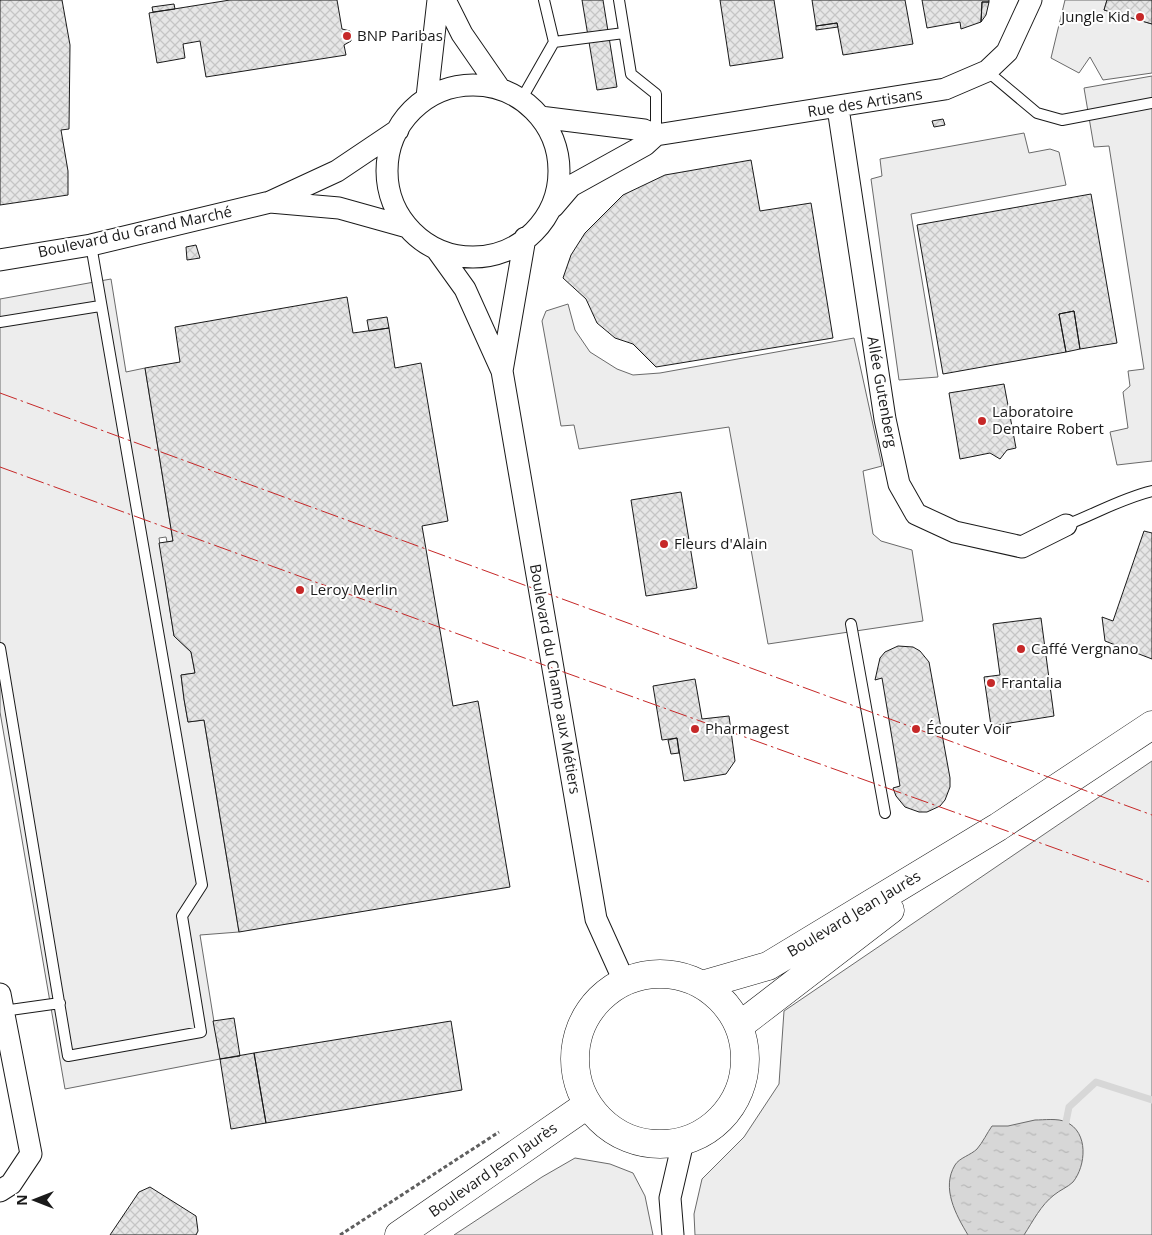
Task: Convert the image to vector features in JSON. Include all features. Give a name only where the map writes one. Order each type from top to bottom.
[{"type":"street","points":[[427,98],[438,0]]},
{"type":"street","points":[[445,0],[462,34],[500,89]]},
{"type":"street","name":"Rue des Artisans","points":[[540,117],[644,130],[656,135],[838,108],[944,89],[987,71],[1007,52],[1031,0]]},
{"type":"street","points":[[477,84],[500,89],[521,100],[540,117],[552,139],[558,163],[557,189],[548,214],[532,234],[510,249],[485,256],[461,257],[437,250],[416,237],[407,226],[390,196],[386,168],[392,140],[406,116],[427,98],[453,87],[477,84]]},
{"type":"street","name":"Allée Gutenberg","points":[[838,108],[885,418],[899,484],[916,514],[955,532],[1022,547],[1066,525]]},
{"type":"street","name":"Boulevard du Grand Marché","points":[[0,260],[91,245],[270,202],[343,168],[398,130]]},
{"type":"street","name":"Rue des Artisans","points":[[548,214],[571,186],[645,145],[656,135]]},
{"type":"street","name":"Boulevard du Grand Marché","points":[[270,202],[339,208],[407,226]]},
{"type":"street","name":"Boulevard du Champ aux Métiers","points":[[502,371],[525,238]]},
{"type":"street","name":"Boulevard du Champ aux Métiers","points":[[437,250],[466,289],[502,371],[596,919],[624,981]]},
{"type":"street","name":"Boulevard Jean Jaurès","points":[[702,985],[768,966],[998,827],[1152,725]]},
{"type":"street","name":"Boulevard Jean Jaurès","points":[[739,1026],[998,827]]},
{"type":"street","points":[[650,974],[678,975],[702,985],[724,1003],[739,1026],[745,1054],[742,1083],[738,1092],[729,1109],[709,1129],[683,1142],[656,1145],[629,1139],[605,1125],[587,1105],[576,1078],[575,1049],[583,1021],[600,998],[624,981],[650,974]]},
{"type":"street","points":[[0,1191],[11,1184],[30,1154],[2,1002]]},
{"type":"street","name":"Boulevard Jean Jaurès","points":[[399,1235],[587,1105]]},
{"type":"street","points":[[673,1235],[670,1198],[683,1142]]},
{"type":"lane","points":[[521,100],[554,42],[544,0]]},
{"type":"lane","points":[[619,0],[631,74],[656,94],[656,135]]},
{"type":"lane","points":[[554,42],[624,33]]},
{"type":"lane","points":[[987,71],[1037,113],[1062,120],[1152,103]]},
{"type":"lane","points":[[0,648],[68,1056],[201,1032],[182,916],[202,885],[100,306],[91,245]]},
{"type":"lane","points":[[0,322],[100,306]]},
{"type":"lane","points":[[1066,525],[1107,508],[1126,497],[1152,492]]},
{"type":"lane","points":[[851,624],[885,813]]},
{"type":"lane","points":[[2,1002],[60,1003]]},
{"type":"path","points":[[340,1235],[491,1136],[508,1128]]},
{"type":"shaded area","points":[[1065,0],[1107,0],[1104,10],[1152,24],[1152,73],[1103,80],[1090,57],[1079,73],[1051,58]]},
{"type":"shaded area","points":[[1152,76],[1152,461],[1117,465],[1110,432],[1128,428],[1123,392],[1130,386],[1128,371],[1144,369],[1109,146],[1094,147],[1084,88]]},
{"type":"shaded area","points":[[1024,133],[1029,153],[1050,149],[1059,152],[1066,185],[911,214],[938,377],[899,380],[871,179],[882,176],[880,159]]},
{"type":"shaded area","points":[[111,279],[126,372],[145,368],[173,541],[167,542],[166,537],[159,538],[174,636],[191,652],[195,673],[181,675],[184,699],[188,722],[204,720],[239,932],[200,935],[220,1059],[65,1089],[0,712],[0,299]]},
{"type":"shaded area","points":[[568,304],[575,330],[590,352],[617,369],[633,375],[660,373],[854,338],[882,466],[863,471],[873,534],[881,541],[912,550],[923,621],[768,644],[729,427],[579,449],[574,425],[561,426],[542,321],[546,311]]},
{"type":"shaded area","points":[[1152,761],[1152,1235],[695,1235],[694,1214],[702,1179],[744,1137],[779,1084],[784,1011]]},
{"type":"shaded area","points":[[575,1158],[610,1164],[633,1173],[645,1196],[653,1235],[454,1235],[542,1177]]},
{"type":"water","points":[[1035,1120],[1063,1121],[1079,1133],[1082,1141],[1083,1159],[1073,1182],[1049,1199],[1024,1235],[968,1235],[955,1210],[950,1192],[949,1183],[955,1165],[959,1160],[977,1149],[992,1126],[1008,1126]]},
{"type":"building","points":[[0,0],[62,0],[70,45],[69,129],[61,130],[68,171],[68,195],[0,205]]},
{"type":"building","points":[[230,0],[337,0],[342,29],[350,31],[351,41],[344,45],[346,55],[206,77],[200,41],[183,44],[185,58],[157,63],[149,13]]},
{"type":"building","points":[[582,0],[603,0],[617,87],[597,90]]},
{"type":"building","points":[[720,0],[774,0],[783,58],[730,66]]},
{"type":"building","points":[[812,0],[905,0],[913,44],[843,55],[837,23],[816,26]]},
{"type":"building","points":[[922,0],[989,0],[989,2],[982,2],[981,22],[961,29],[960,22],[927,28]]},
{"type":"building","name":"Jungle Kid","points":[[1107,0],[1152,0],[1152,24],[1104,10]]},
{"type":"building","points":[[982,2],[989,2],[986,15],[981,22]]},
{"type":"building","points":[[174,4],[175,9],[153,12],[152,7]]},
{"type":"building","points":[[837,23],[838,27],[816,30],[816,26]]},
{"type":"building","points":[[943,119],[945,125],[934,127],[932,121]]},
{"type":"building","points":[[751,160],[760,211],[811,203],[833,338],[656,367],[633,344],[615,338],[597,323],[586,299],[563,278],[571,255],[585,233],[623,195],[665,175]]},
{"type":"building","points":[[1091,194],[1117,343],[1080,349],[1074,311],[1059,314],[1066,352],[943,374],[917,225]]},
{"type":"building","points":[[196,245],[200,258],[187,260],[186,247]]},
{"type":"building","name":"Leroy Merlin","points":[[347,297],[353,333],[389,328],[395,368],[421,363],[448,521],[422,526],[453,706],[478,701],[510,887],[239,932],[204,720],[188,722],[184,699],[181,675],[195,673],[191,652],[174,636],[159,543],[173,541],[145,368],[180,362],[175,327]]},
{"type":"building","points":[[1074,311],[1080,349],[1066,352],[1059,314]]},
{"type":"building","points":[[387,317],[389,328],[369,331],[367,320]]},
{"type":"building","name":"Laboratoire Dentaire Robert","points":[[1004,384],[1016,448],[1007,450],[1000,459],[990,453],[960,459],[949,393]]},
{"type":"building","name":"Fleurs d'Alain","points":[[681,492],[697,588],[646,596],[631,500]]},
{"type":"building","points":[[1144,531],[1152,533],[1152,659],[1105,641],[1102,617],[1113,621]]},
{"type":"building","name":"Caffé Vergnano","points":[[1041,618],[1054,716],[991,726],[984,677],[1000,675],[993,624]]},
{"type":"building","name":"Écouter Voir","points":[[898,646],[913,647],[920,651],[929,662],[950,778],[950,787],[945,800],[940,806],[927,812],[919,812],[905,807],[896,796],[893,788],[900,786],[882,678],[875,680],[880,658],[885,652]]},
{"type":"building","name":"Pharmagest","points":[[695,679],[702,719],[729,716],[735,761],[726,774],[684,781],[677,738],[662,740],[653,686]]},
{"type":"building","points":[[677,738],[679,753],[671,754],[668,740]]},
{"type":"building","points":[[234,1018],[240,1056],[220,1059],[213,1021]]},
{"type":"building","points":[[451,1021],[462,1090],[266,1123],[254,1053]]},
{"type":"building","points":[[254,1053],[266,1123],[231,1129],[220,1059]]},
{"type":"building","points":[[150,1187],[196,1216],[198,1231],[196,1235],[110,1235],[139,1192]]},
{"type":"waterway","points":[[1066,1122],[1069,1107],[1096,1082],[1152,1100]]},
{"type":"power","points":[[0,393],[1152,815]]},
{"type":"power","points":[[0,467],[491,646],[1152,883]]},
{"type":"place","name":"Jungle Kid","points":[[1140,17]]},
{"type":"place","name":"BNP Paribas","points":[[347,36]]},
{"type":"place","name":"Laboratoire Dentaire Robert","points":[[982,421]]},
{"type":"place","name":"Fleurs d'Alain","points":[[664,544]]},
{"type":"place","name":"Leroy Merlin","points":[[300,590]]},
{"type":"place","name":"Caffé Vergnano","points":[[1021,649]]},
{"type":"place","name":"Frantalia","points":[[991,683]]},
{"type":"place","name":"Pharmagest","points":[[695,729]]},
{"type":"place","name":"Écouter Voir","points":[[916,729]]}]
